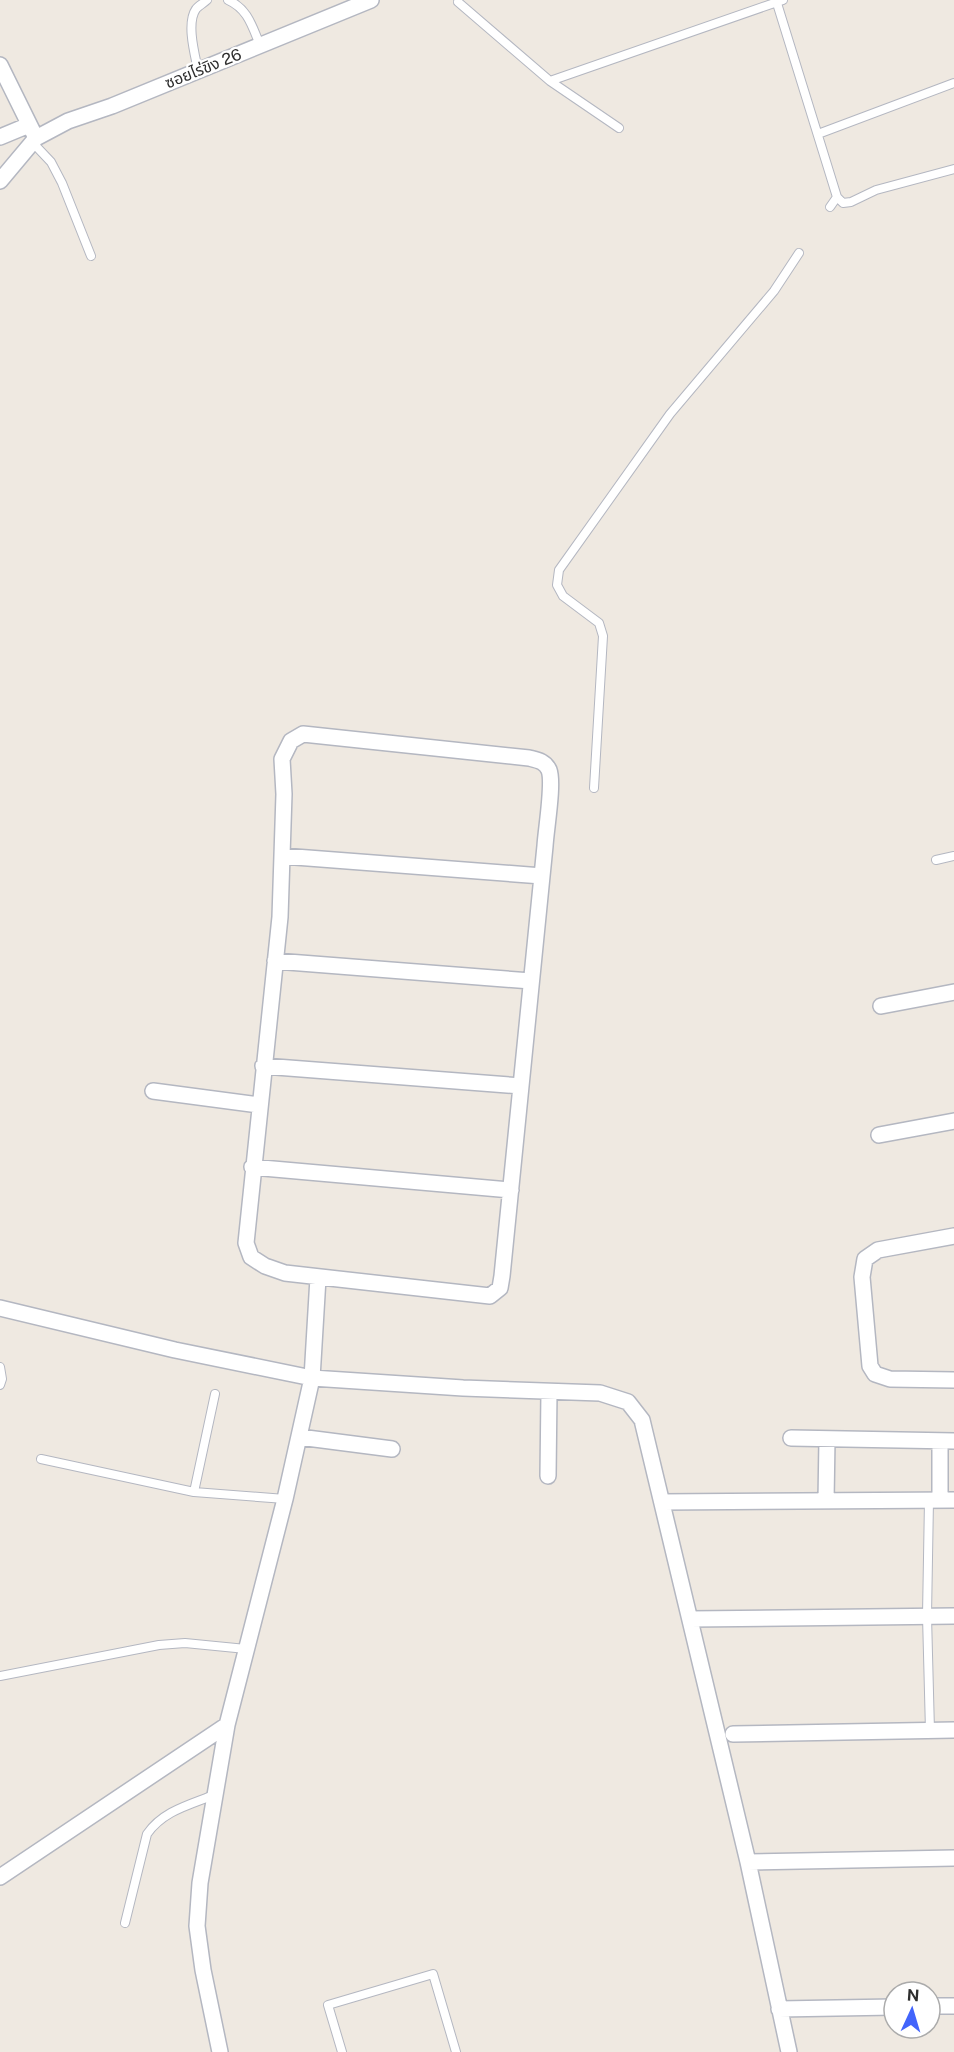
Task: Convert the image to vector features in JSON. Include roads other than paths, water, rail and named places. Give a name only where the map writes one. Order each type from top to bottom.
[{"type":"street","name":"ซอยไร่ขิง 26","points":[[0,181],[33,135],[371,0]]},
{"type":"street","points":[[0,65],[33,135],[0,137]]},
{"type":"street","points":[[303,734],[530,758],[542,761],[549,770],[550,789],[511,1190],[500,1288],[490,1296],[285,1273],[265,1266],[251,1257],[246,1243],[252,1167],[280,917],[282,856],[284,794],[282,759],[291,741],[303,734]]},
{"type":"street","points":[[282,856],[542,876]]},
{"type":"street","points":[[275,961],[531,981]]},
{"type":"street","points":[[881,1006],[954,992]]},
{"type":"street","points":[[263,1066],[521,1086]]},
{"type":"street","points":[[153,1091],[259,1105]]},
{"type":"street","points":[[879,1135],[954,1121]]},
{"type":"street","points":[[252,1167],[511,1190]]},
{"type":"street","points":[[954,1236],[878,1250],[865,1258],[862,1277],[870,1365],[875,1374],[890,1379],[954,1380]]},
{"type":"street","points":[[220,2052],[203,1970],[197,1926],[200,1883],[227,1725],[285,1499],[312,1378],[318,1278]]},
{"type":"street","points":[[0,1308],[176,1350],[312,1378],[600,1393],[628,1402],[642,1420],[748,1862],[789,2052]]},
{"type":"street","points":[[548,1476],[549,1392]]},
{"type":"street","points":[[299,1437],[392,1449]]},
{"type":"street","points":[[662,1502],[941,1500],[947,1441],[790,1438]]},
{"type":"street","points":[[826,1501],[827,1439]]},
{"type":"street","points":[[690,1619],[954,1616]]},
{"type":"street","points":[[0,1876],[227,1725]]},
{"type":"street","points":[[733,1734],[954,1730]]},
{"type":"street","points":[[748,1862],[954,1858]]},
{"type":"street","points":[[779,2009],[882,2007]]},
{"type":"lane","points":[[198,70],[192,26],[195,10],[207,0]]},
{"type":"lane","points":[[228,0],[239,5],[249,18],[260,45]]},
{"type":"lane","points":[[550,81],[778,1],[837,197],[843,203],[851,202],[876,190],[954,169]]},
{"type":"lane","points":[[458,2],[550,81],[619,128]]},
{"type":"lane","points":[[818,134],[954,83]]},
{"type":"lane","points":[[33,135],[62,183],[91,256]]},
{"type":"lane","points":[[830,207],[837,197]]},
{"type":"lane","points":[[594,788],[603,636],[598,623],[563,596],[557,585],[559,570],[670,414],[774,291],[799,253]]},
{"type":"lane","points":[[936,860],[954,856]]},
{"type":"lane","points":[[0,1367],[2,1379],[0,1385]]},
{"type":"lane","points":[[194,1492],[215,1394]]},
{"type":"lane","points":[[41,1459],[194,1492],[285,1499]]},
{"type":"lane","points":[[930,1731],[927,1616],[941,1500]]},
{"type":"lane","points":[[0,1676],[159,1645],[186,1643],[246,1649]]},
{"type":"lane","points":[[125,1923],[147,1834],[155,1822],[169,1813],[214,1795]]},
{"type":"lane","points":[[342,2052],[328,2005],[433,1974],[456,2052]]}]
